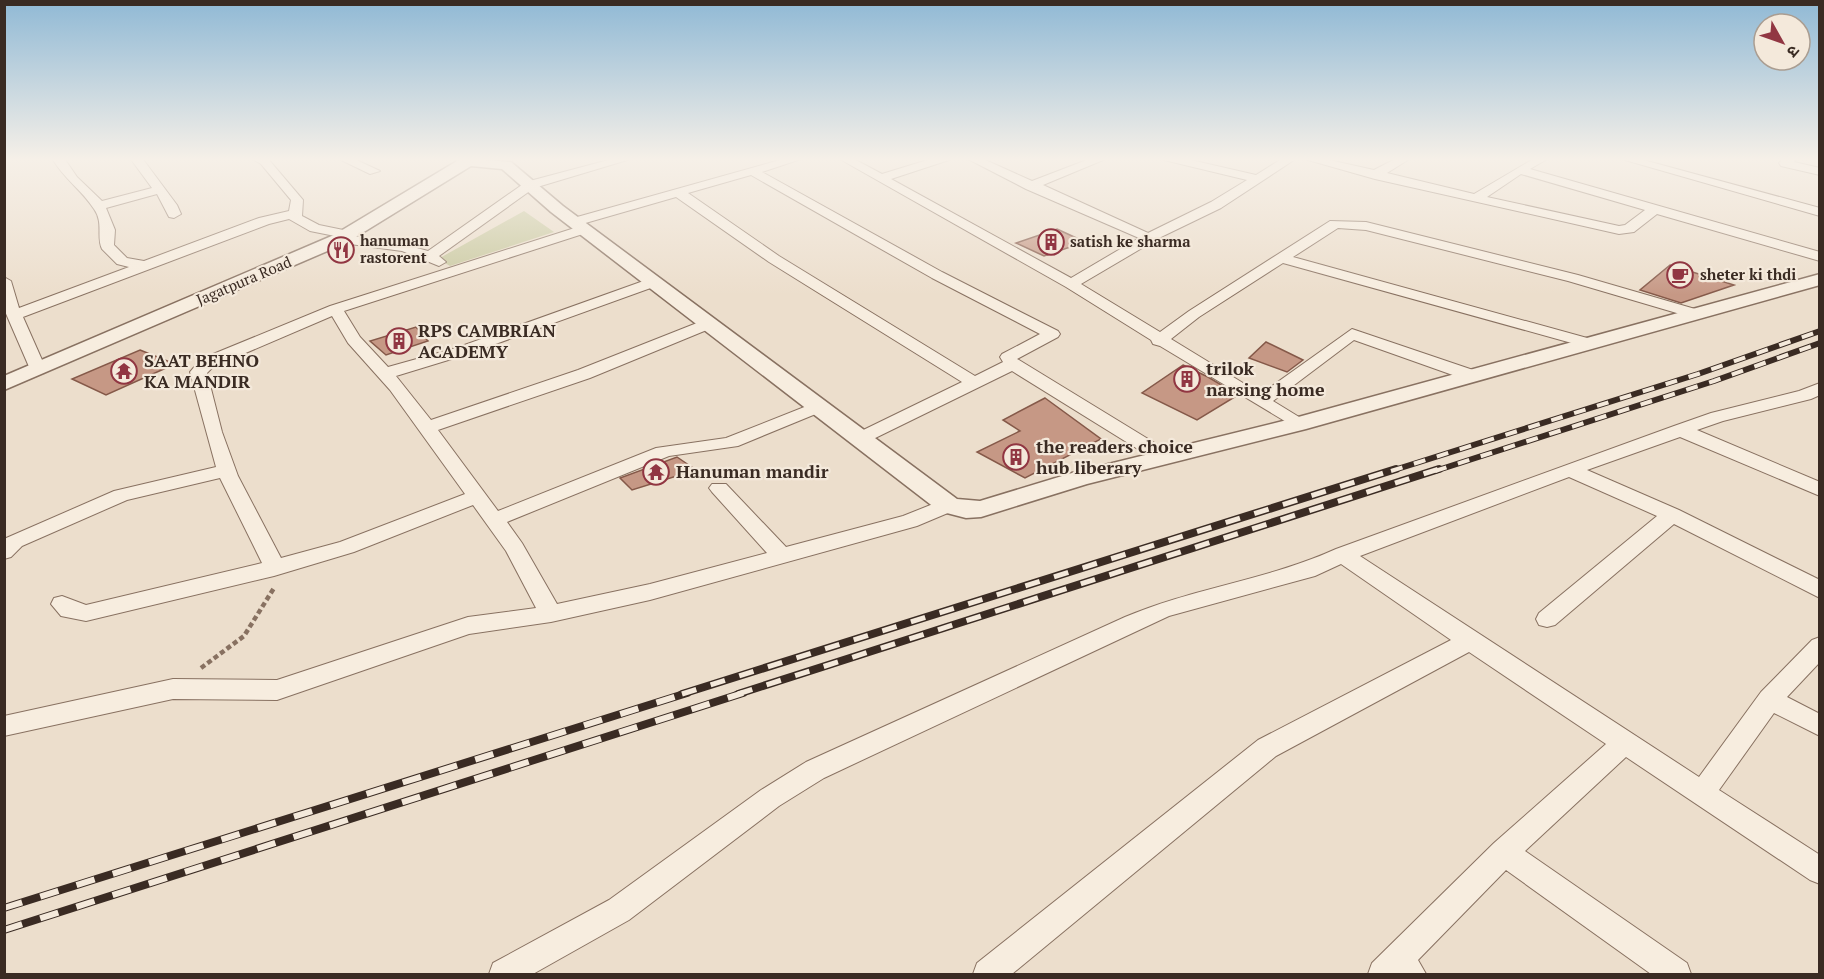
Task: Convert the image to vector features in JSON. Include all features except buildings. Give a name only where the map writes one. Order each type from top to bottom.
[{"type":"street","points":[[97,204],[106,216],[110,231],[107,246],[122,261],[147,266]]},
{"type":"street","points":[[99,206],[108,204]]},
{"type":"street","points":[[170,204],[174,214]]},
{"type":"street","points":[[296,204],[295,218],[315,228],[344,237],[430,256],[450,270]]},
{"type":"street","name":"Jagatpura Road","points":[[4,384],[344,237],[398,204]]},
{"type":"street","points":[[430,256],[504,204]]},
{"type":"street","points":[[553,204],[948,505],[966,510],[981,509],[1080,478],[1298,424],[1820,279]]},
{"type":"street","points":[[274,568],[268,546],[236,492],[212,437],[198,372],[200,368],[335,309],[647,204]]},
{"type":"street","points":[[694,204],[774,259],[975,383]]},
{"type":"street","points":[[810,204],[937,275],[1052,334],[1008,357],[1013,364],[1164,457]]},
{"type":"street","points":[[928,204],[1071,284],[1298,424]]},
{"type":"street","points":[[1070,204],[1149,238]]},
{"type":"street","points":[[1071,284],[1213,204]]},
{"type":"street","points":[[1501,204],[1619,230],[1629,229],[1654,209]]},
{"type":"street","points":[[1636,204],[1820,257]]},
{"type":"street","points":[[1791,204],[1820,212]]},
{"type":"street","points":[[14,315],[264,221],[295,213]]},
{"type":"street","points":[[1160,341],[1194,314],[1335,224],[1366,226],[1573,279],[1697,314]]},
{"type":"street","points":[[1281,258],[1592,344]]},
{"type":"street","points":[[4,281],[14,315],[38,369]]},
{"type":"street","points":[[384,374],[462,351],[654,282]]},
{"type":"street","points":[[335,309],[354,340],[426,428],[515,548],[551,614]]},
{"type":"street","points":[[426,428],[584,374],[708,324]]},
{"type":"street","points":[[1262,401],[1352,334],[1470,375]]},
{"type":"street","points":[[859,439],[1013,364]]},
{"type":"street","points":[[504,975],[619,910],[770,798],[815,770],[1162,610],[1282,579],[1343,554],[1680,430],[1717,417],[1804,395],[1820,388]]},
{"type":"street","points":[[494,520],[663,452],[677,448],[719,445],[744,438],[817,407]]},
{"type":"street","points":[[1680,430],[1820,490]]},
{"type":"street","points":[[1570,470],[1672,515],[1820,590]]},
{"type":"street","points":[[4,552],[15,542],[121,495],[226,471]]},
{"type":"street","points":[[720,488],[783,557]]},
{"type":"street","points":[[62,604],[69,610],[86,614],[274,568],[347,548],[476,497]]},
{"type":"street","points":[[4,726],[173,689],[277,690],[468,626],[551,614],[783,557],[910,522],[948,505]]},
{"type":"street","points":[[1547,619],[1672,515]]},
{"type":"street","points":[[1343,554],[1470,641],[1820,871]]},
{"type":"street","points":[[987,975],[1267,748],[1470,641]]},
{"type":"street","points":[[1702,793],[1770,699],[1820,646]]},
{"type":"street","points":[[1770,699],[1820,726]]},
{"type":"street","points":[[1397,970],[1504,852],[1625,743]]},
{"type":"street","points":[[1504,852],[1676,975]]},
{"type":"path","points":[[173,689],[244,636],[278,582],[274,568]]},
{"type":"green space","points":[[524,211],[554,232],[450,266],[438,259]]},
{"type":"railway","points":[[1391,471],[1698,374],[1820,331]]},
{"type":"railway","points":[[1435,471],[1714,381],[1820,343]]},
{"type":"railway","points":[[682,694],[1396,469]]},
{"type":"railway","points":[[738,694],[1439,469]]},
{"type":"railway","points":[[4,908],[687,693]]},
{"type":"railway","points":[[4,930],[743,693]]},
{"type":"place","name":"satish ke sharma","points":[[1051,242]]},
{"type":"place","name":"hanuman rastorent","points":[[341,250]]},
{"type":"place","name":"sheter ki thdi","points":[[1680,275]]},
{"type":"place","name":"RPS CAMBRIAN ACADEMY","points":[[399,341]]},
{"type":"place","name":"SAAT BEHNO KA MANDIR","points":[[124,371]]},
{"type":"place","name":"trilok narsing home","points":[[1187,379]]},
{"type":"place","name":"the readers choice hub liberary","points":[[1016,457]]},
{"type":"place","name":"Hanuman mandir","points":[[656,472]]}]
